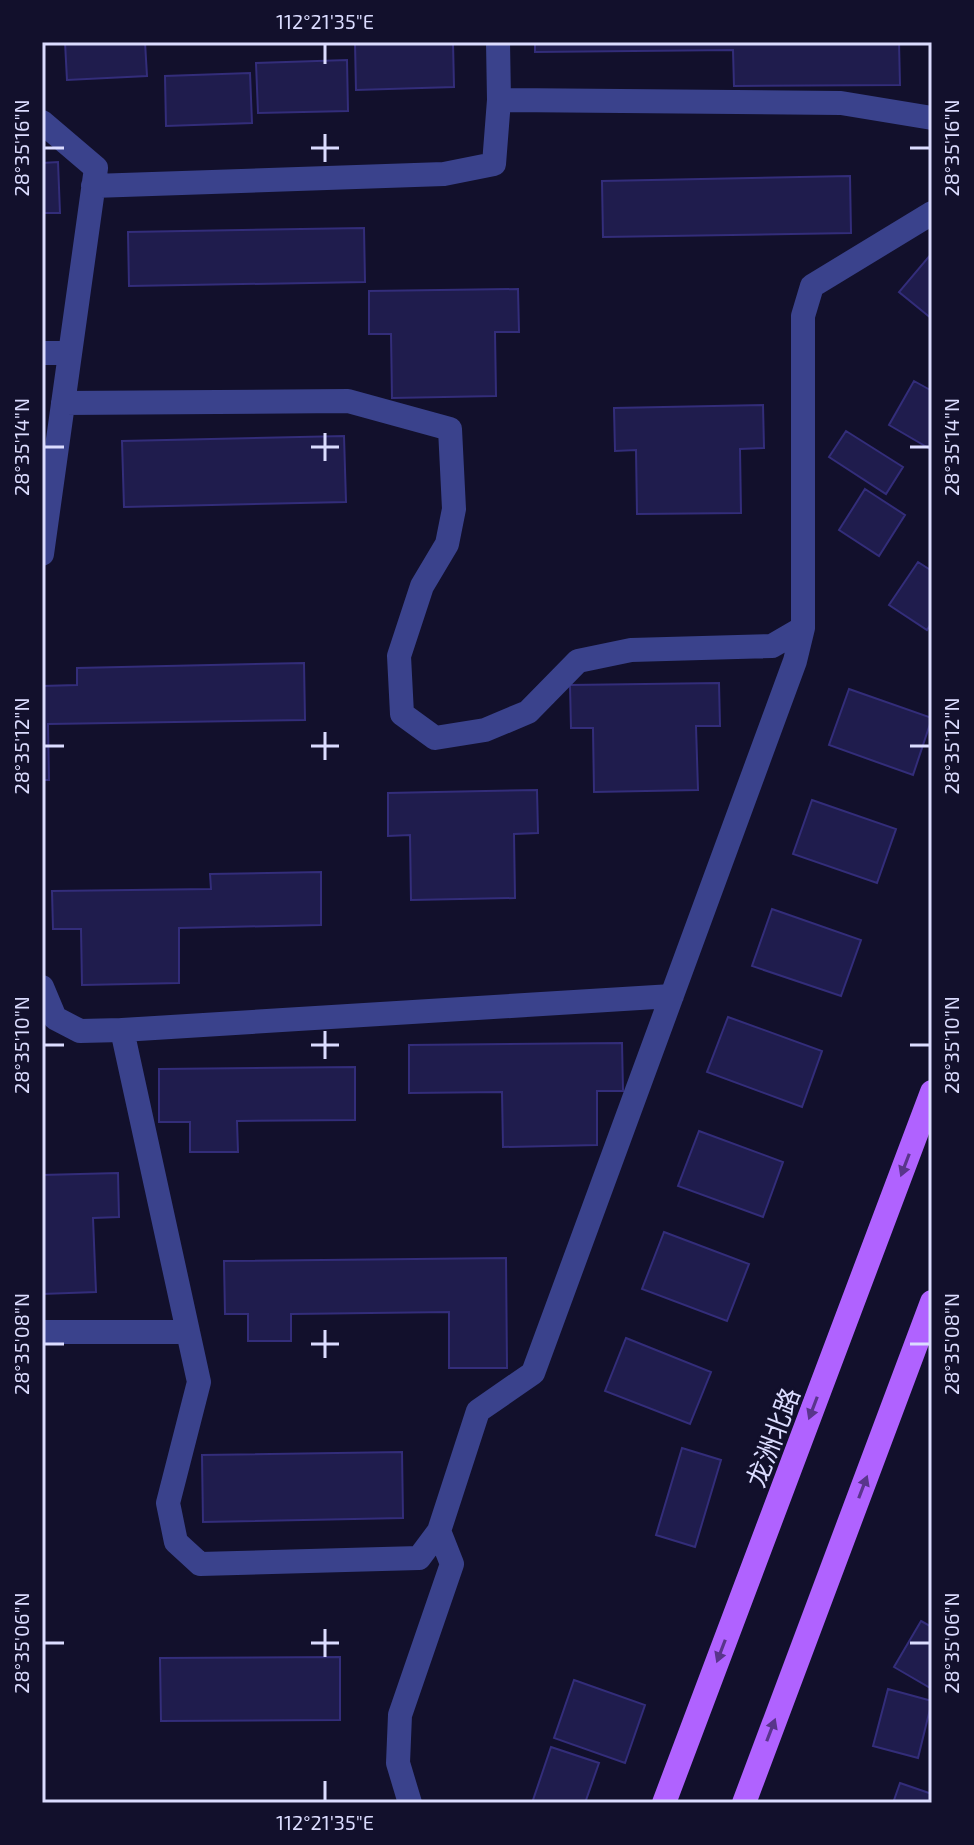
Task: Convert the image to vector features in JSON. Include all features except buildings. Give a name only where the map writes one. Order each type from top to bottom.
[{"type":"main road","name":"龙洲北路","points":[[664,1803],[932,1092]]},
{"type":"main road","points":[[744,1803],[932,1302]]},
{"type":"street","points":[[93,186],[444,174],[494,164],[499,100],[498,42]]},
{"type":"street","points":[[499,100],[841,103],[932,118]]},
{"type":"street","points":[[42,122],[96,168],[42,554]]},
{"type":"street","points":[[122,1030],[199,1382],[168,1503],[176,1542],[200,1564],[419,1558],[439,1531],[478,1411],[533,1373],[790,676],[803,628],[803,316],[812,286],[932,213]]},
{"type":"street","points":[[42,353],[70,353]]},
{"type":"street","points":[[63,403],[348,401],[450,429],[454,509],[447,544],[422,586],[399,656],[402,714],[435,738],[485,730],[528,712],[578,661],[631,650],[772,646],[803,628]]},
{"type":"street","points":[[42,987],[48,1027],[80,1031],[672,996]]},
{"type":"street","points":[[42,1332],[188,1332]]},
{"type":"street","points":[[410,1803],[398,1763],[400,1715],[452,1564],[439,1531]]}]
